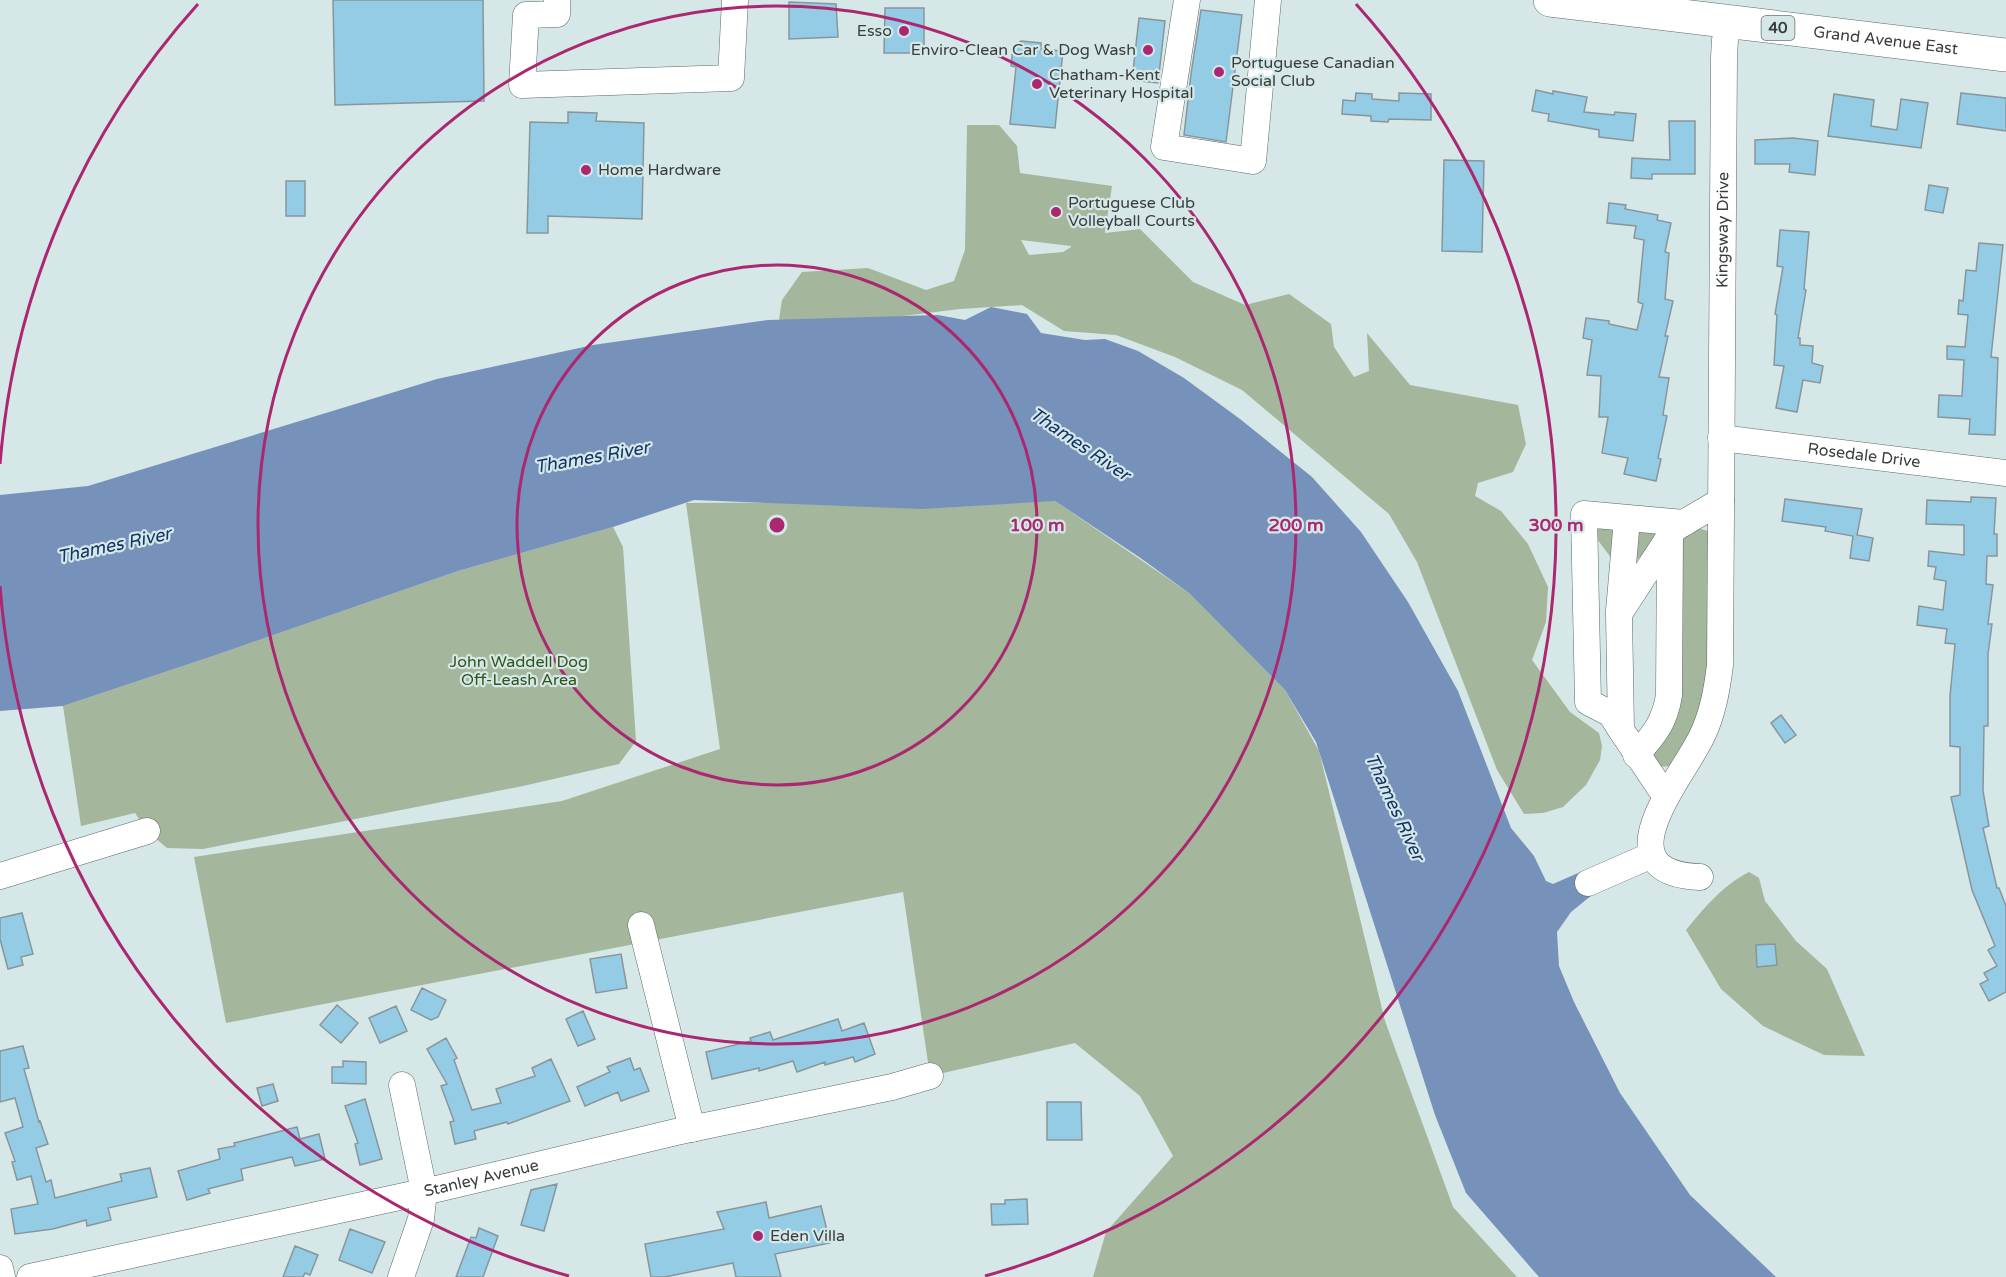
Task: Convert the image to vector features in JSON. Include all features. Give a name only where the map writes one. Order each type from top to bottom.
[{"type":"main road","name":"Grand Avenue East","points":[[1550,0],[2006,55]]},
{"type":"street","points":[[557,0],[557,14],[526,15],[522,85],[731,78],[735,0]]},
{"type":"street","points":[[1186,0],[1164,147],[1253,161],[1268,0]]},
{"type":"street","name":"Kingsway Drive","points":[[1652,855],[1649,842],[1656,815],[1702,735],[1712,710],[1717,688],[1721,641],[1724,57],[1729,22]]},
{"type":"street","name":"Rosedale Drive","points":[[1721,438],[2006,473]]},
{"type":"street","points":[[1619,614],[1677,530],[1721,501]]},
{"type":"street","points":[[1666,797],[1636,755],[1611,714],[1588,702],[1584,514],[1627,519],[1677,530]]},
{"type":"street","points":[[1621,730],[1619,614],[1627,519]]},
{"type":"street","points":[[1636,755],[1662,723],[1667,709],[1677,530]]},
{"type":"street","points":[[0,876],[147,831]]},
{"type":"street","points":[[1588,883],[1652,855],[1660,865],[1671,872],[1700,877]]},
{"type":"street","points":[[641,925],[692,1129]]},
{"type":"street","name":"Stanley Avenue","points":[[30,1277],[424,1191],[692,1129],[892,1087],[930,1076]]},
{"type":"street","points":[[401,1277],[420,1219],[424,1191],[402,1085]]},
{"type":"street","points":[[0,1268],[2,1277]]},
{"type":"green space","points":[[967,125],[999,125],[1017,146],[1020,173],[1112,186],[1105,233],[1140,229],[1193,282],[1245,305],[1289,294],[1331,324],[1334,347],[1354,377],[1369,371],[1367,333],[1410,385],[1518,405],[1526,444],[1513,472],[1478,483],[1475,496],[1501,511],[1528,544],[1548,587],[1546,622],[1532,660],[1570,712],[1599,733],[1602,746],[1600,760],[1586,785],[1563,807],[1543,813],[1524,814],[1497,770],[1417,562],[1389,514],[1242,390],[1175,357],[1116,335],[1064,331],[1022,305],[960,309],[797,329],[779,319],[782,300],[802,272],[868,268],[926,290],[954,281],[965,250]],"holes":[[[1021,240],[1071,246],[1063,252],[1029,255]]]},
{"type":"green space","points":[[1055,501],[1189,593],[1285,690],[1319,751],[1385,1021],[1453,1207],[1517,1277],[1093,1277],[1106,1232],[1173,1156],[1140,1096],[1075,1043],[930,1076],[903,892],[226,1023],[194,857],[562,801],[720,749],[686,503]]},
{"type":"green space","points":[[1597,526],[1614,529],[1612,559],[1594,535]]},
{"type":"green space","name":"John Waddell Dog Off-Leash Area","points":[[613,527],[623,547],[636,741],[619,764],[523,786],[203,849],[167,848],[147,831],[135,813],[81,826],[63,706],[458,571]]},
{"type":"green space","points":[[1697,528],[1708,531],[1710,539],[1712,647],[1699,720],[1671,766],[1658,767],[1651,752],[1674,724],[1676,715],[1680,539]]},
{"type":"green space","points":[[1637,530],[1656,533],[1656,540],[1635,562]]},
{"type":"green space","points":[[1749,872],[1759,878],[1765,901],[1796,941],[1827,969],[1865,1056],[1824,1055],[1763,1026],[1721,989],[1686,930],[1722,890]]},
{"type":"water","name":"Thames River","points":[[991,307],[1027,314],[1041,333],[1085,340],[1105,339],[1138,351],[1184,378],[1240,419],[1312,477],[1361,532],[1408,602],[1458,691],[1511,828],[1534,856],[1546,881],[1553,884],[1585,870],[1592,895],[1571,912],[1557,932],[1559,966],[1574,1002],[1620,1093],[1690,1195],[1776,1277],[1539,1277],[1466,1193],[1435,1115],[1316,742],[1285,690],[1189,593],[1055,501],[922,509],[694,500],[613,527],[458,571],[63,706],[0,711],[0,495],[88,486],[437,379],[593,345],[768,320],[938,315],[965,320]]},
{"type":"building","points":[[333,0],[483,0],[484,101],[335,105]]},
{"type":"building","name":"Esso","points":[[789,2],[836,4],[838,37],[789,39]]},
{"type":"building","name":"Esso","points":[[885,8],[924,8],[924,53],[884,53]]},
{"type":"building","name":"Portuguese Canadian Social Club","points":[[1201,10],[1242,15],[1226,142],[1184,135]]},
{"type":"building","name":"Enviro-Clean Car & Dog Wash","points":[[1139,18],[1165,21],[1158,83],[1132,80]]},
{"type":"building","name":"Chatham-Kent Veterinary Hospital","points":[[1021,41],[1041,43],[1041,49],[1063,51],[1055,128],[1010,124],[1016,67],[1011,66],[1013,47]]},
{"type":"building","points":[[1536,90],[1587,97],[1584,112],[1614,115],[1615,112],[1636,114],[1633,141],[1599,137],[1599,130],[1548,121],[1549,114],[1532,111]]},
{"type":"building","points":[[1356,93],[1372,94],[1372,99],[1399,101],[1399,93],[1431,94],[1431,120],[1371,121],[1371,116],[1342,114],[1343,100],[1355,101]]},
{"type":"building","points":[[1961,93],[2006,98],[2006,131],[1957,124]]},
{"type":"building","points":[[1834,94],[1874,100],[1871,126],[1897,130],[1901,99],[1928,103],[1921,148],[1828,136]]},
{"type":"building","name":"Home Hardware","points":[[568,112],[597,113],[596,121],[644,123],[642,219],[548,216],[548,233],[527,233],[530,122],[568,123]]},
{"type":"building","points":[[1669,121],[1695,121],[1695,174],[1652,174],[1652,179],[1631,178],[1632,158],[1670,160]]},
{"type":"building","points":[[1793,138],[1818,141],[1815,175],[1789,172],[1790,164],[1755,164],[1755,140]]},
{"type":"building","points":[[1444,160],[1484,161],[1482,252],[1442,251]]},
{"type":"building","points":[[286,181],[305,181],[305,216],[286,216]]},
{"type":"building","points":[[1929,185],[1948,188],[1943,213],[1925,210]]},
{"type":"building","points":[[1609,203],[1626,205],[1625,209],[1658,215],[1657,220],[1671,223],[1665,252],[1669,253],[1665,299],[1673,301],[1659,377],[1669,378],[1663,415],[1667,416],[1658,458],[1661,459],[1656,481],[1624,474],[1628,458],[1602,453],[1608,417],[1599,417],[1601,376],[1587,375],[1592,340],[1583,338],[1586,318],[1609,321],[1609,324],[1637,330],[1643,304],[1638,302],[1644,240],[1634,238],[1636,226],[1607,223]]},
{"type":"building","points":[[1780,230],[1809,232],[1804,289],[1806,290],[1798,338],[1800,338],[1800,345],[1813,346],[1812,363],[1823,366],[1820,383],[1803,380],[1797,412],[1776,408],[1784,366],[1774,365],[1777,315],[1775,314],[1783,267],[1777,266]]},
{"type":"building","points":[[1979,243],[2003,245],[1991,357],[1998,358],[1995,435],[1969,434],[1970,419],[1938,417],[1939,395],[1962,396],[1964,360],[1947,359],[1947,346],[1965,347],[1968,315],[1958,314],[1959,300],[1963,301],[1966,270],[1976,271]]},
{"type":"building","points":[[1971,497],[1996,498],[1994,534],[1997,534],[1997,556],[1987,556],[1986,584],[1993,585],[1988,624],[1992,624],[1988,654],[1988,726],[1984,726],[1983,791],[1989,826],[1983,828],[1997,888],[2006,906],[2006,992],[1989,1001],[1980,984],[1988,980],[1984,973],[1997,966],[1988,950],[1995,946],[1972,890],[1951,797],[1960,795],[1960,747],[1950,746],[1950,696],[1955,644],[1945,643],[1947,629],[1917,625],[1919,606],[1943,610],[1946,581],[1934,579],[1936,567],[1928,566],[1929,551],[1964,555],[1964,525],[1926,524],[1927,500],[1971,502]]},
{"type":"building","points":[[1785,499],[1862,509],[1857,535],[1873,538],[1869,561],[1850,558],[1853,536],[1825,531],[1826,527],[1782,521]]},
{"type":"building","points":[[1781,715],[1796,735],[1785,743],[1771,723]]},
{"type":"building","points":[[22,913],[33,954],[21,957],[23,965],[8,969],[0,939],[0,918]]},
{"type":"building","points":[[1775,944],[1777,965],[1757,967],[1756,945]]},
{"type":"building","points":[[621,954],[627,988],[596,993],[590,959]]},
{"type":"building","points":[[422,988],[446,1000],[438,1017],[431,1020],[411,1010]]},
{"type":"building","points":[[337,1005],[358,1023],[341,1043],[320,1025]]},
{"type":"building","points":[[396,1006],[407,1031],[380,1043],[369,1018]]},
{"type":"building","points":[[583,1011],[595,1039],[578,1046],[566,1019]]},
{"type":"building","points":[[838,1019],[842,1031],[864,1023],[875,1054],[855,1062],[853,1057],[825,1065],[825,1062],[797,1072],[793,1061],[759,1071],[759,1068],[712,1079],[706,1052],[751,1041],[750,1038],[770,1032],[773,1040]]},
{"type":"building","points":[[446,1038],[457,1058],[454,1060],[472,1110],[501,1103],[496,1089],[535,1076],[532,1068],[551,1059],[570,1101],[508,1124],[507,1122],[474,1131],[476,1139],[455,1144],[450,1122],[454,1121],[441,1086],[447,1084],[427,1049]]},
{"type":"building","points":[[23,1046],[29,1068],[24,1069],[39,1122],[48,1144],[36,1148],[46,1182],[51,1180],[55,1198],[122,1181],[120,1174],[150,1168],[157,1197],[108,1208],[111,1220],[87,1226],[86,1220],[53,1229],[15,1234],[11,1209],[38,1204],[31,1176],[17,1180],[12,1162],[15,1161],[5,1133],[23,1127],[15,1098],[0,1102],[0,1051]]},
{"type":"building","points":[[630,1058],[634,1070],[640,1068],[649,1091],[621,1101],[618,1092],[585,1106],[577,1087],[610,1072],[607,1067]]},
{"type":"building","points":[[343,1061],[366,1062],[366,1084],[332,1083],[332,1067],[343,1067]]},
{"type":"building","points":[[273,1084],[278,1101],[262,1106],[257,1088]]},
{"type":"building","points":[[365,1099],[382,1159],[360,1165],[355,1144],[358,1143],[345,1106]]},
{"type":"building","points":[[1047,1102],[1081,1102],[1082,1140],[1047,1140]]},
{"type":"building","points":[[297,1127],[300,1139],[319,1134],[325,1159],[295,1166],[292,1157],[241,1169],[243,1180],[208,1189],[210,1193],[187,1200],[178,1171],[220,1159],[218,1149],[235,1146],[234,1143]]},
{"type":"building","points":[[557,1184],[544,1231],[521,1225],[531,1190]]},
{"type":"building","points":[[1027,1199],[1028,1224],[992,1225],[991,1204],[1005,1204],[1005,1200]]},
{"type":"building","name":"Eden Villa","points":[[766,1202],[769,1218],[821,1206],[830,1243],[775,1254],[781,1277],[736,1277],[733,1263],[665,1277],[651,1277],[645,1244],[724,1229],[717,1212]]},
{"type":"building","points":[[479,1228],[498,1236],[483,1277],[456,1277],[471,1237],[476,1238]]},
{"type":"building","points":[[350,1229],[385,1242],[372,1273],[339,1260]]},
{"type":"building","points":[[295,1246],[318,1255],[310,1275],[305,1273],[303,1277],[283,1277]]},
{"type":"place","name":"Esso","points":[[904,31]]},
{"type":"place","name":"Enviro-Clean Car & Dog Wash","points":[[1148,50]]},
{"type":"place","name":"Portuguese Canadian Social Club","points":[[1219,72]]},
{"type":"place","name":"Chatham-Kent Veterinary Hospital","points":[[1037,84]]},
{"type":"place","name":"Home Hardware","points":[[586,170]]},
{"type":"place","name":"Portuguese Club Volleyball Courts","points":[[1056,212]]},
{"type":"place","name":"Eden Villa","points":[[758,1236]]}]
